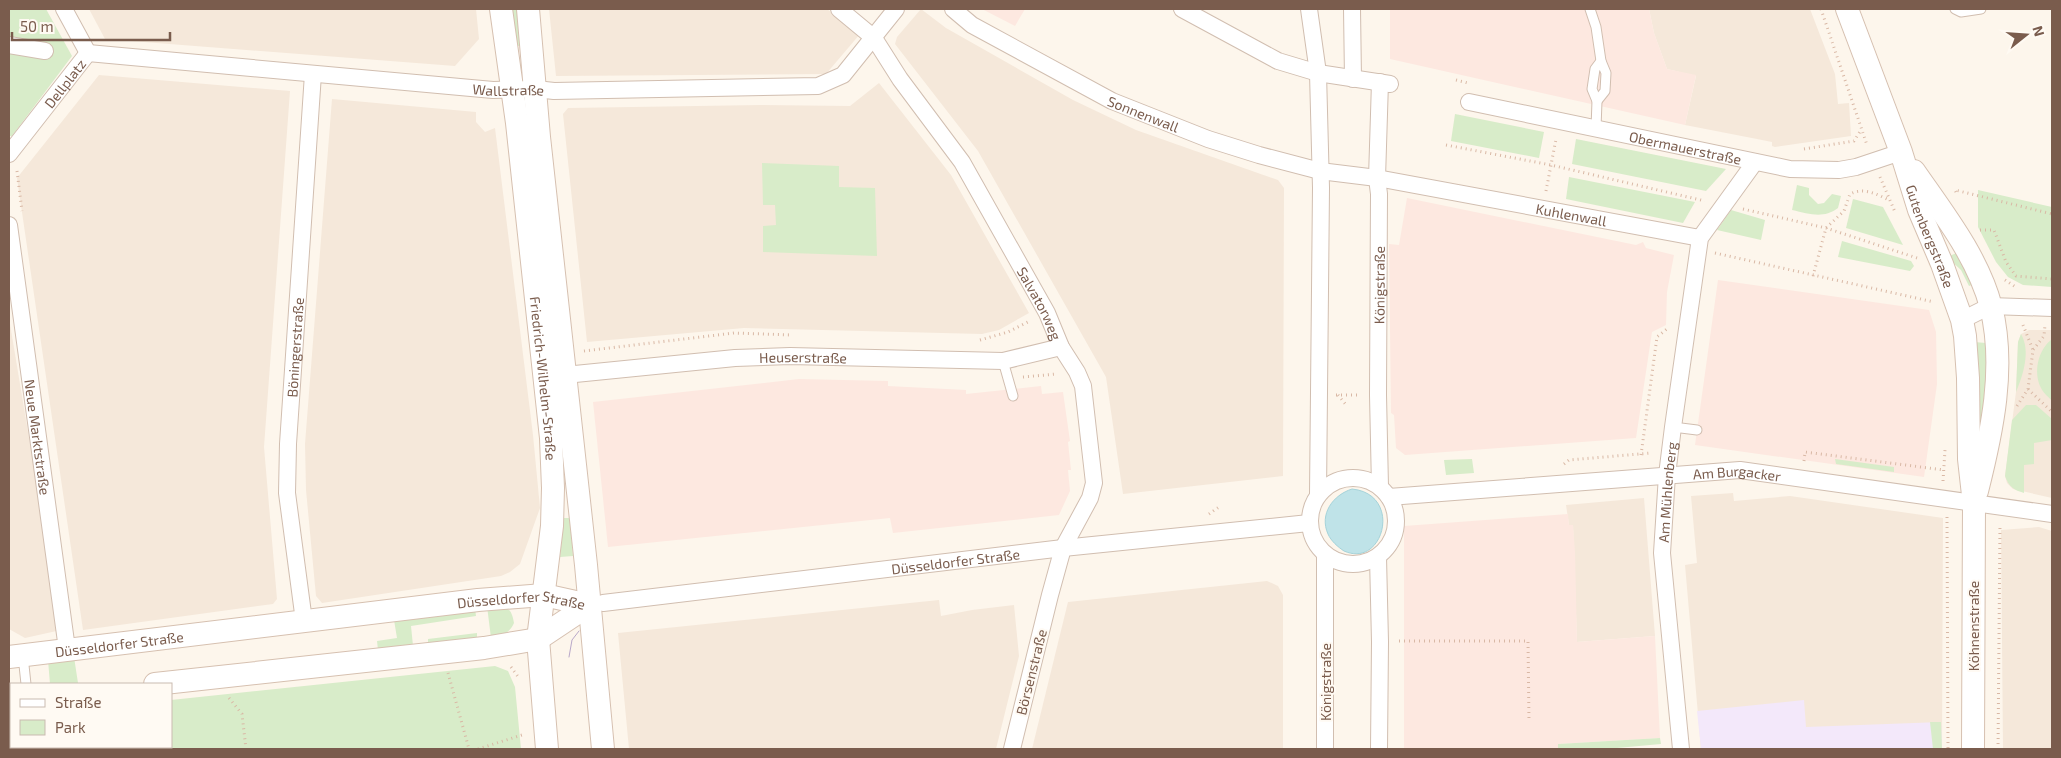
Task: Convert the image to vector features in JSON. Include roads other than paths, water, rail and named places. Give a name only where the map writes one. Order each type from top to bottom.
[{"type":"main road","name":"Friedrich-Wilhelm-Straße","points":[[501,9],[511,89],[555,376],[596,604],[603,749]]},
{"type":"main road","name":"Friedrich-Wilhelm-Straße","points":[[528,9],[536,89],[555,376],[552,438],[552,526],[538,639],[547,749]]},
{"type":"main road","name":"Gutenbergstraße","points":[[1847,9],[1901,152],[1919,210],[1942,264],[1962,320]]},
{"type":"main road","name":"Gutenbergstraße","points":[[1901,152],[1946,216],[1974,265],[1990,306]]},
{"type":"main road","name":"Köhnenstraße","points":[[1974,504],[1990,439],[1997,370],[1996,338],[1990,306]]},
{"type":"main road","name":"Köhnenstraße","points":[[1962,320],[1968,378],[1969,459],[1974,504],[1973,749]]},
{"type":"main road","name":"Düsseldorfer Straße","points":[[16,656],[478,600],[544,594],[596,604]]},
{"type":"main road","name":"Düsseldorfer Straße","points":[[164,683],[484,648],[538,639],[596,604]]},
{"type":"street","name":"Dellplatz","points":[[9,154],[88,53],[64,9]]},
{"type":"street","name":"Salvatorweg","points":[[838,9],[874,38],[900,79],[962,162],[1047,313],[1061,347],[1077,372],[1083,386],[1094,483],[1090,498],[1063,548],[1050,595]]},
{"type":"street","name":"Wallstraße","points":[[88,53],[494,90],[536,89],[554,92],[818,86],[843,75],[896,9]]},
{"type":"street","name":"Sonnenwall","points":[[953,9],[972,25],[1112,101],[1208,139],[1320,170],[1350,174]]},
{"type":"street","points":[[1182,9],[1278,61],[1318,73],[1353,79],[1352,9]]},
{"type":"street","points":[[1309,9],[1318,73],[1320,170],[1318,495]]},
{"type":"street","points":[[9,45],[45,50]]},
{"type":"street","name":"Böningerstraße","points":[[304,621],[287,493],[288,444],[313,74]]},
{"type":"street","name":"Königstraße","points":[[1353,79],[1385,83],[1377,178],[1378,395],[1385,492],[1395,509],[1396,522],[1394,536],[1388,548],[1378,557]]},
{"type":"street","name":"Obermauerstraße","points":[[1469,102],[1790,169],[1839,170],[1873,162],[1901,152]]},
{"type":"street","points":[[1700,238],[1756,162]]},
{"type":"street","name":"Kuhlenwall","points":[[1350,174],[1700,238]]},
{"type":"street","name":"Neue Marktstraße","points":[[9,225],[67,649]]},
{"type":"street","name":"Am Mühlenberg","points":[[1681,749],[1662,553],[1672,427],[1700,238]]},
{"type":"street","points":[[1962,320],[1990,306],[2052,308]]},
{"type":"street","name":"Heuserstraße","points":[[555,376],[735,358],[790,356],[1003,360],[1061,347]]},
{"type":"street","name":"Am Burgacker","points":[[1385,492],[1537,487],[1740,470],[2052,514]]},
{"type":"street","points":[[1379,749],[1380,642],[1378,557],[1366,563],[1353,566],[1340,563],[1325,555],[1318,548],[1312,536],[1309,523],[1311,508],[1318,495],[1328,485],[1341,479],[1356,478],[1369,481],[1385,492]]},
{"type":"street","name":"Düsseldorfer Straße","points":[[596,604],[1063,548],[1309,523]]},
{"type":"street","name":"Königstraße","points":[[1325,555],[1325,749]]},
{"type":"street","name":"Börsenstraße","points":[[1012,749],[1050,595]]},
{"type":"lane","points":[[1590,9],[1596,27],[1601,61],[1606,73],[1605,91],[1596,101]]},
{"type":"lane","points":[[1955,9],[1961,12],[1981,9]]},
{"type":"lane","points":[[1596,128],[1596,101],[1592,89],[1595,69],[1601,61]]},
{"type":"lane","points":[[1003,360],[1013,396]]},
{"type":"lane","points":[[1672,427],[1697,430]]},
{"type":"lane","points":[[16,656],[26,683]]},
{"type":"water","points":[[1352,489],[1368,494],[1378,503],[1382,516],[1382,529],[1378,541],[1369,550],[1358,554],[1344,551],[1337,546],[1329,537],[1325,519],[1334,501]]},
{"type":"tram line","points":[[569,657],[572,640],[579,631]]}]
